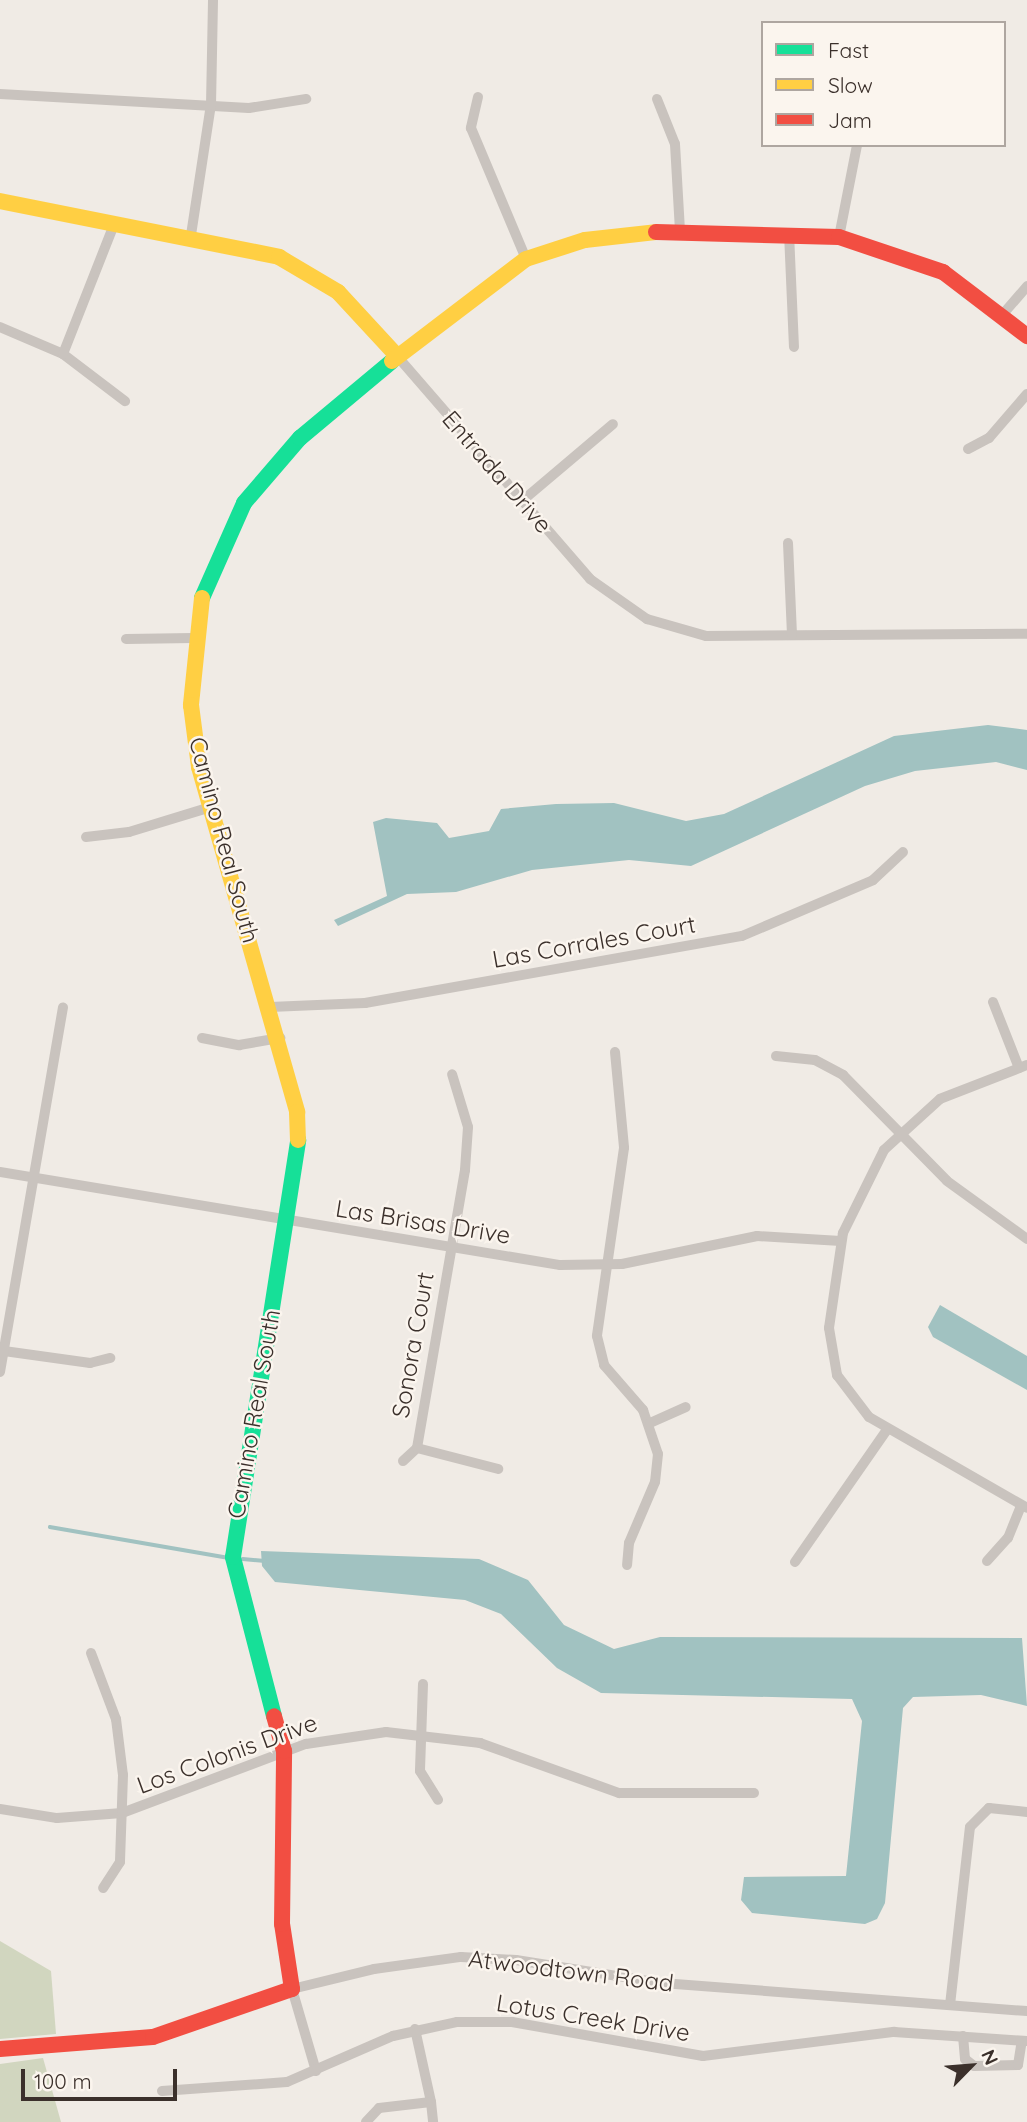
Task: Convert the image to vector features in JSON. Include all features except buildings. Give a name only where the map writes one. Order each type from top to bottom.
[{"type":"street","points":[[191,235],[211,105],[214,0]]},
{"type":"street","points":[[0,94],[249,108],[306,99]]},
{"type":"street","points":[[478,97],[471,128],[526,259]]},
{"type":"street","points":[[657,100],[675,144],[680,231]]},
{"type":"street","points":[[839,237],[857,147]]},
{"type":"street","name":"Entrada Drive","points":[[0,201],[243,244],[301,267],[357,309],[590,579],[647,619],[706,636],[1027,634]]},
{"type":"street","points":[[63,354],[115,222]]},
{"type":"street","name":"Camino Real South","points":[[316,2071],[292,1989],[282,1924],[288,1827],[284,1751],[240,1604],[233,1533],[288,1221],[298,1112],[280,1038],[211,807],[194,737],[193,638],[214,561],[255,488],[300,438],[397,356],[526,259],[584,240],[680,231],[789,233],[839,237],[916,259],[1003,314],[1027,336]]},
{"type":"street","points":[[789,233],[794,347]]},
{"type":"street","points":[[1003,314],[1027,286]]},
{"type":"street","points":[[0,327],[63,354],[125,401]]},
{"type":"street","points":[[968,449],[989,438],[1027,394]]},
{"type":"street","points":[[522,501],[613,424]]},
{"type":"street","points":[[788,543],[792,635]]},
{"type":"street","points":[[125,639],[193,638]]},
{"type":"street","points":[[86,836],[129,832],[211,807]]},
{"type":"street","name":"Las Corrales Court","points":[[270,1007],[365,1003],[742,936],[873,880],[902,852]]},
{"type":"street","points":[[988,1561],[1009,1538],[1024,1507],[886,1431],[845,1388],[832,1360],[829,1328],[841,1241],[870,1170],[901,1131],[956,1090],[1023,1066],[993,1002]]},
{"type":"street","points":[[0,1373],[63,1007]]},
{"type":"street","points":[[202,1038],[239,1045],[280,1038]]},
{"type":"street","points":[[615,1052],[624,1148],[599,1351],[650,1423],[658,1454],[656,1482],[629,1543],[627,1565]]},
{"type":"street","points":[[776,1056],[827,1065],[863,1090],[967,1199],[1027,1238]]},
{"type":"street","name":"Sonora Court","points":[[452,1074],[468,1135],[452,1248],[417,1448],[498,1469]]},
{"type":"street","name":"Las Brisas Drive","points":[[0,1172],[560,1265],[608,1265],[757,1236],[841,1241]]},
{"type":"street","points":[[4,1351],[90,1363],[110,1358]]},
{"type":"street","points":[[650,1423],[686,1407]]},
{"type":"street","points":[[795,1562],[886,1431]]},
{"type":"street","points":[[403,1461],[417,1448]]},
{"type":"street","points":[[92,1653],[116,1719],[122,1813],[120,1862],[103,1888]]},
{"type":"street","points":[[423,1684],[422,1781],[438,1800]]},
{"type":"street","name":"Los Colonis Drive","points":[[0,1809],[57,1818],[122,1813],[284,1751],[356,1734],[421,1733],[480,1743],[619,1793],[754,1793]]},
{"type":"street","points":[[950,2005],[970,1827],[989,1808],[1027,1812]]},
{"type":"street","name":"Atwoodtown Road","points":[[0,2049],[153,2037],[292,1989],[374,1969],[489,1957],[662,1983],[1027,2011]]},
{"type":"street","name":"Lotus Creek Drive","points":[[162,2091],[273,2084],[316,2071],[415,2029],[512,2022],[703,2056],[861,2034],[963,2036],[1025,2041]]},
{"type":"street","points":[[415,2029],[433,2122]]},
{"type":"street","points":[[963,2036],[965,2059],[974,2066],[1018,2066],[1025,2041]]},
{"type":"street","points":[[366,2122],[379,2108],[431,2102]]},
{"type":"green space","points":[[0,1941],[51,1971],[56,2034],[0,2039]]},
{"type":"green space","points":[[43,2058],[61,2122],[0,2122],[0,2064]]},
{"type":"water","points":[[988,725],[1027,730],[1027,770],[996,762],[915,771],[865,786],[691,866],[629,860],[532,870],[456,892],[407,894],[338,926],[334,920],[387,896],[373,822],[386,818],[437,823],[449,838],[489,831],[501,809],[556,804],[614,803],[686,821],[724,814],[894,736]]},
{"type":"water","points":[[940,1305],[1027,1356],[1027,1390],[933,1337],[928,1327]]},
{"type":"water","points":[[261,1551],[479,1559],[528,1580],[564,1625],[614,1649],[660,1637],[1022,1638],[1027,1706],[981,1695],[913,1697],[903,1708],[885,1903],[877,1919],[865,1924],[752,1913],[741,1900],[744,1877],[846,1876],[862,1721],[852,1699],[601,1693],[557,1668],[501,1614],[465,1600],[275,1582],[262,1566]]},
{"type":"waterway","points":[[50,1527],[224,1557]]},
{"type":"waterway","points":[[243,1559],[265,1561]]},
{"type":"traffic: fast","points":[[202,598],[244,503],[300,438],[392,361]]},
{"type":"traffic: fast","points":[[274,1716],[233,1557],[298,1140]]},
{"type":"traffic: slow","points":[[0,201],[279,257],[338,292],[397,356]]},
{"type":"traffic: slow","points":[[392,361],[526,259],[585,240],[656,232]]},
{"type":"traffic: slow","points":[[202,598],[191,705],[199,767],[297,1112],[298,1140]]},
{"type":"traffic: jam","points":[[656,232],[839,237],[943,272],[1027,336]]},
{"type":"traffic: jam","points":[[0,2049],[153,2037],[292,1989],[282,1924],[284,1751],[274,1716]]}]
